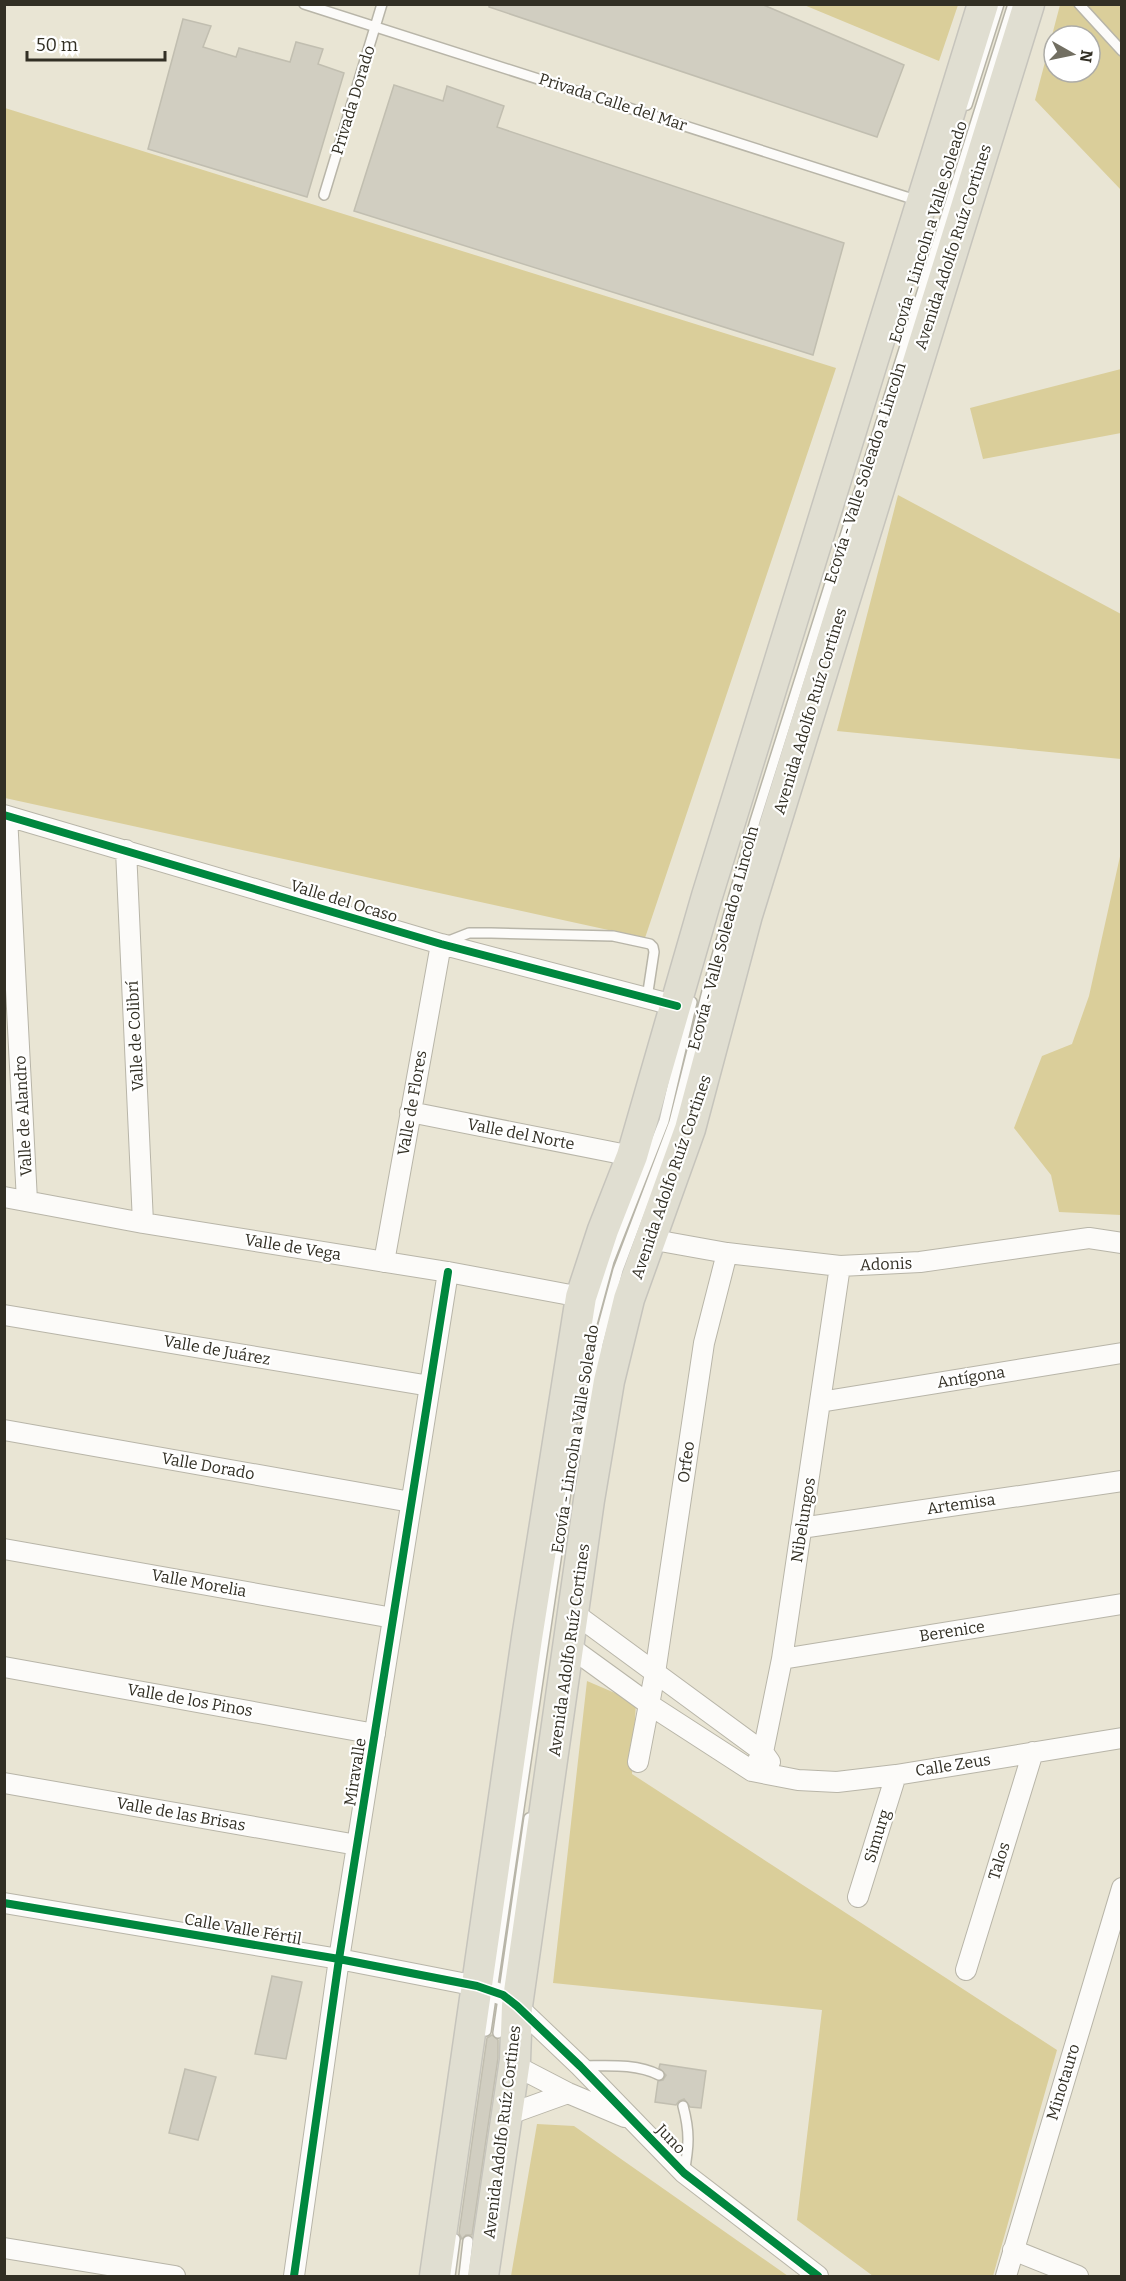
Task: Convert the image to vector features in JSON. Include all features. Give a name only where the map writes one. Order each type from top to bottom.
[{"type":"main road","name":"Avenida Adolfo Ruíz Cortines","points":[[483,2277],[514,2064],[497,1994],[527,1638],[582,1297],[603,1230],[632,1156],[685,1001],[707,896],[982,4]]},
{"type":"main road","name":"Avenida Adolfo Ruíz Cortines","points":[[435,2277],[570,1647],[609,1381],[629,1299],[690,1129],[747,915],[1029,4]]},
{"type":"street","name":"Valle del Ocaso","points":[[6,815],[441,944],[647,998],[685,1001]]},
{"type":"street","name":"Valle de Alandro","points":[[6,815],[27,1201]]},
{"type":"street","name":"Valle de Colibrí","points":[[126,850],[143,1222]]},
{"type":"street","name":"Valle de Flores","points":[[384,1262],[441,944]]},
{"type":"street","name":"Valle del Norte","points":[[410,1112],[632,1156]]},
{"type":"street","name":"Valle de Vega","points":[[4,1197],[582,1297]]},
{"type":"street","name":"Adonis","points":[[649,1239],[727,1253],[840,1266],[920,1262],[1089,1238],[1122,1243]]},
{"type":"street","name":"Orfeo","points":[[638,1762],[650,1706],[704,1343],[727,1253]]},
{"type":"street","name":"Nibelungos","points":[[752,1771],[763,1752],[782,1659],[840,1266]]},
{"type":"street","name":"Miravalle","points":[[294,2277],[339,1959],[448,1272]]},
{"type":"street","name":"Valle de Juárez","points":[[4,1315],[430,1386]]},
{"type":"street","name":"Antígona","points":[[820,1402],[1122,1353]]},
{"type":"street","name":"Valle Dorado","points":[[4,1430],[411,1502]]},
{"type":"street","name":"Artemisa","points":[[801,1528],[1122,1480]]},
{"type":"street","name":"Valle Morelia","points":[[4,1549],[393,1618]]},
{"type":"street","name":"Berenice","points":[[782,1659],[1122,1604]]},
{"type":"street","points":[[574,1613],[763,1752],[784,1777]]},
{"type":"street","name":"Calle Zeus","points":[[570,1647],[650,1706],[752,1771],[820,1783],[896,1775],[1122,1738]]},
{"type":"street","name":"Valle de los Pinos","points":[[4,1666],[375,1734]]},
{"type":"street","name":"Talos","points":[[966,1970],[1033,1752]]},
{"type":"street","name":"Simurg","points":[[858,1897],[896,1775]]},
{"type":"street","name":"Valle de las Brisas","points":[[4,1783],[357,1845]]},
{"type":"street","name":"Minotauro","points":[[1006,2277],[1012,2250],[1122,1888]]},
{"type":"street","name":"Calle Valle Fértil","points":[[4,1902],[339,1959],[497,1994]]},
{"type":"street","name":"Juno","points":[[497,1994],[580,2066],[684,2173],[818,2277]]},
{"type":"street","points":[[514,2064],[568,2093],[633,2120]]},
{"type":"street","points":[[507,2115],[568,2093]]},
{"type":"street","points":[[4,2248],[175,2277]]},
{"type":"street","points":[[1012,2250],[1078,2277]]},
{"type":"lane","name":"Privada Calle del Mar","points":[[304,4],[921,202]]},
{"type":"lane","name":"Privada Dorado","points":[[324,195],[382,4]]},
{"type":"lane","name":"Ecovía - Lincoln a Valle Soleado","points":[[963,118],[999,4]]},
{"type":"lane","name":"Ecovía - Valle Soleado a Lincoln","points":[[570,1534],[598,1344],[618,1270],[674,1122],[707,991],[755,821],[1013,4]]},
{"type":"lane","points":[[1078,4],[1122,51]]},
{"type":"lane","points":[[441,944],[469,933],[490,933],[613,936],[650,945],[654,952],[647,998]]},
{"type":"lane","name":"Ecovía - Lincoln a Valle Soleado","points":[[486,2031],[497,1994],[589,1334],[609,1261],[664,1120],[685,1001]]},
{"type":"lane","points":[[498,2032],[497,1994],[530,1806]]},
{"type":"lane","points":[[580,2066],[624,2067],[651,2071],[658,2075]]},
{"type":"lane","points":[[683,2106],[688,2122],[690,2143],[684,2173]]},
{"type":"lane","points":[[450,2277],[455,2239]]},
{"type":"lane","points":[[464,2277],[468,2241]]},
{"type":"shaded area","points":[[958,4],[939,61],[804,5]]},
{"type":"shaded area","points":[[1060,5],[1121,5],[1121,190],[1035,100],[1042,73],[1042,84],[1102,84],[1102,24],[1055,24]]},
{"type":"shaded area","points":[[5,108],[836,368],[645,938],[5,798]]},
{"type":"shaded area","points":[[1121,369],[1121,433],[983,459],[970,408]]},
{"type":"shaded area","points":[[898,495],[1121,614],[1121,759],[837,731]]},
{"type":"shaded area","points":[[1121,852],[1121,1215],[1059,1212],[1051,1175],[1014,1128],[1042,1056],[1072,1044],[1089,996]]},
{"type":"shaded area","points":[[587,1681],[636,1702],[632,1774],[1057,2050],[993,2276],[873,2276],[797,2220],[822,2010],[553,1983]]},
{"type":"shaded area","points":[[537,2124],[574,2126],[788,2276],[511,2276]]},
{"type":"building","points":[[489,4],[761,4],[904,65],[877,137],[489,7]]},
{"type":"building","points":[[183,19],[211,26],[203,47],[236,57],[239,48],[290,62],[296,42],[323,49],[318,64],[344,73],[307,197],[148,149]]},
{"type":"building","points":[[394,85],[443,101],[447,86],[504,106],[497,127],[844,243],[813,355],[354,211]]},
{"type":"building","points":[[272,1976],[302,1982],[286,2059],[255,2054]]},
{"type":"building","points":[[492,2035],[498,2040],[498,2058],[472,2235],[466,2235],[462,2239],[459,2233],[487,2038]]},
{"type":"building","points":[[660,2064],[706,2071],[701,2108],[690,2107],[684,2099],[676,2105],[655,2102],[658,2081],[663,2080],[666,2075],[659,2068]]},
{"type":"building","points":[[185,2069],[216,2077],[198,2140],[169,2133]]},
{"type":"cycle path","points":[[4,815],[441,944],[677,1006]]},
{"type":"cycle path","points":[[294,2276],[339,1959],[448,1272]]},
{"type":"cycle path","points":[[4,1903],[339,1959],[477,1986],[503,1995],[580,2066],[684,2173],[818,2276]]}]
